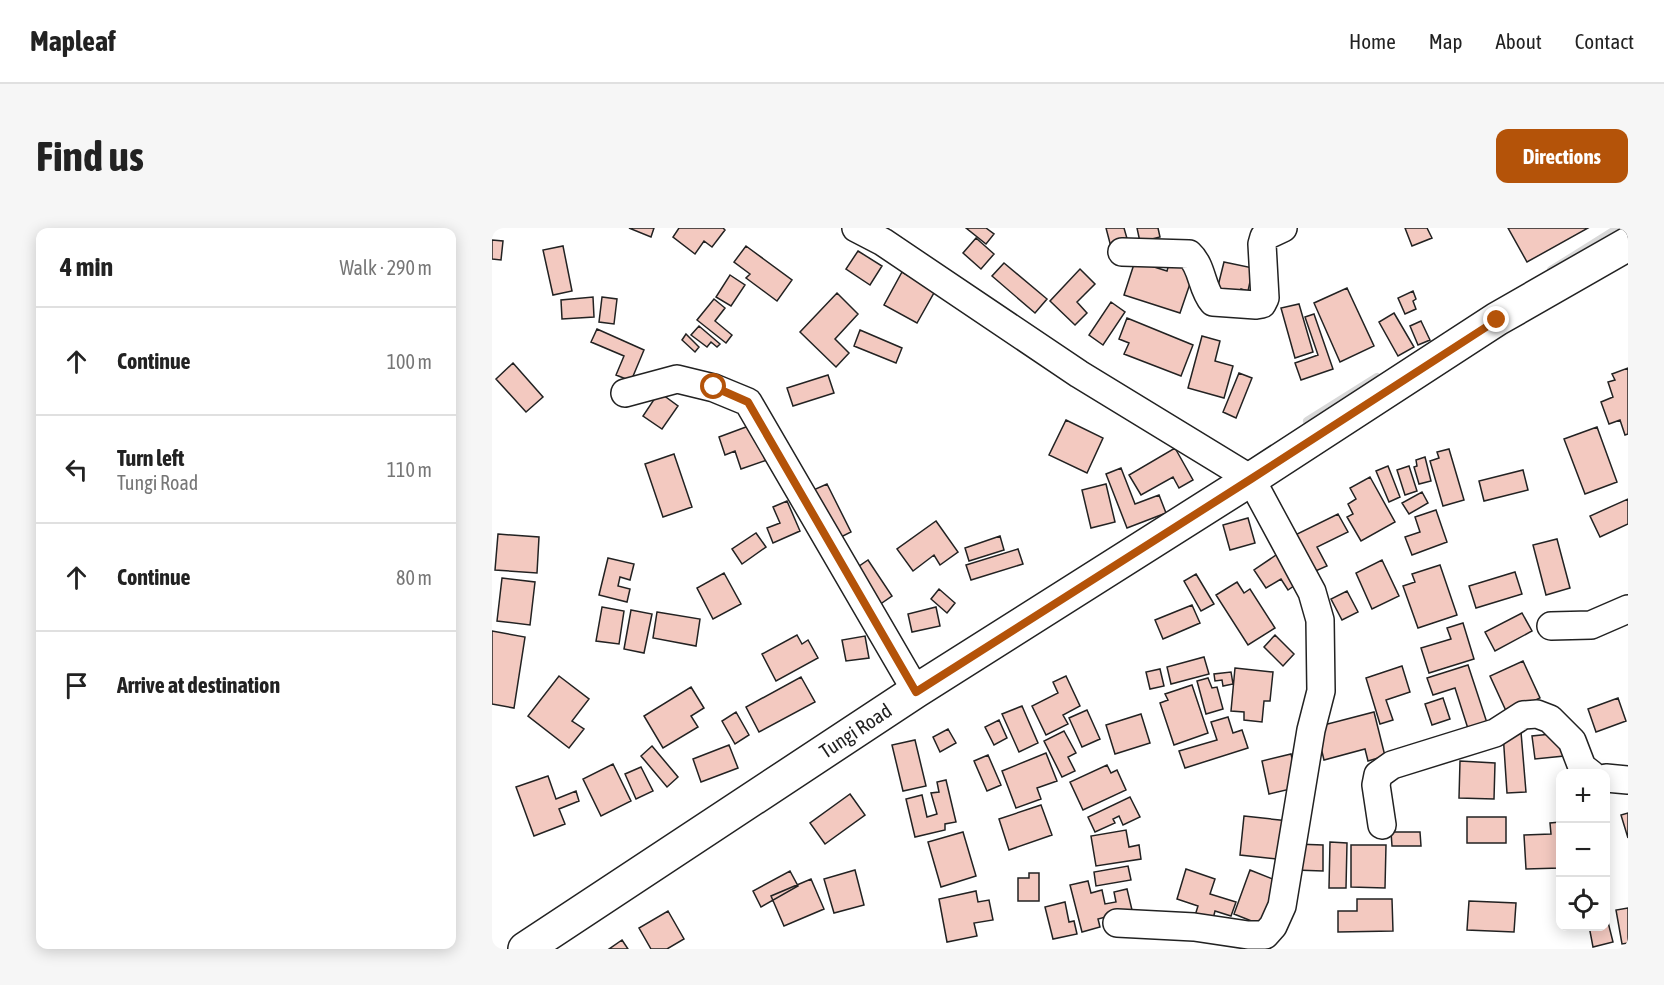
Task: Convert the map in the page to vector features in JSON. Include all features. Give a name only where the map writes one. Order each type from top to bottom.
[{"type":"main road","name":"Tungi Road","points":[[525,949],[916,692],[1497,320],[1628,244]]},
{"type":"street","points":[[856,228],[883,242],[1079,374],[1251,479],[1312,592],[1320,620],[1321,691],[1311,730],[1282,906],[1273,926],[1265,935],[1248,935],[1194,927],[1117,923]]},
{"type":"street","points":[[1122,252],[1190,254],[1196,261],[1207,296],[1213,302],[1256,305],[1262,304],[1265,298],[1262,244],[1264,237],[1283,228]]},
{"type":"street","points":[[625,393],[677,379],[714,387],[748,402],[916,692]]},
{"type":"street","points":[[1551,626],[1591,625],[1628,609]]},
{"type":"street","points":[[1382,825],[1376,785],[1378,775],[1392,765],[1495,733],[1523,715],[1537,714],[1550,719],[1572,741],[1585,769]]},
{"type":"street","points":[[1610,778],[1628,780]]},
{"type":"building","points":[[629,228],[654,228],[651,237]]},
{"type":"building","points":[[679,228],[723,228],[725,230],[712,247],[704,241],[695,254],[673,237]]},
{"type":"building","points":[[966,228],[986,228],[994,234],[986,244]]},
{"type":"building","points":[[1106,228],[1124,228],[1128,242],[1111,247]]},
{"type":"building","points":[[1137,228],[1158,228],[1160,237],[1140,242]]},
{"type":"building","points":[[1405,228],[1427,228],[1432,238],[1412,246]]},
{"type":"building","points":[[1508,228],[1588,228],[1527,262]]},
{"type":"building","points":[[976,238],[994,254],[981,269],[963,253]]},
{"type":"building","points":[[492,240],[503,241],[501,260],[492,259]]},
{"type":"building","points":[[563,246],[572,291],[553,295],[543,250]]},
{"type":"building","points":[[746,246],[792,280],[777,301],[746,278],[750,274],[734,262]]},
{"type":"building","points":[[858,251],[882,266],[870,285],[846,269]]},
{"type":"building","points":[[1170,260],[1195,269],[1180,313],[1124,295],[1135,261],[1167,271]]},
{"type":"building","points":[[1224,262],[1253,268],[1248,291],[1241,289],[1239,295],[1217,290]]},
{"type":"building","points":[[1004,263],[1047,299],[1035,313],[992,276]]},
{"type":"building","points":[[1080,269],[1095,284],[1077,302],[1087,313],[1075,325],[1050,301]]},
{"type":"building","points":[[902,272],[935,291],[917,323],[884,305]]},
{"type":"building","points":[[730,275],[745,285],[731,306],[716,297]]},
{"type":"building","points":[[1347,288],[1374,346],[1340,362],[1314,303]]},
{"type":"building","points":[[1413,291],[1416,309],[1405,314],[1398,298]]},
{"type":"building","points":[[837,293],[858,314],[835,339],[849,353],[836,367],[800,332]]},
{"type":"building","points":[[593,297],[594,317],[562,319],[561,300]]},
{"type":"building","points":[[602,297],[617,299],[614,324],[599,322]]},
{"type":"building","points":[[714,299],[725,308],[715,321],[732,335],[726,343],[697,320]]},
{"type":"building","points":[[1111,302],[1125,312],[1103,345],[1089,335]]},
{"type":"building","points":[[1299,304],[1313,352],[1295,358],[1281,308]]},
{"type":"building","points":[[1394,313],[1414,347],[1398,356],[1379,322]]},
{"type":"building","points":[[1314,314],[1333,369],[1301,380],[1295,363],[1318,355],[1305,317]]},
{"type":"building","points":[[1127,318],[1193,345],[1181,376],[1124,354],[1129,343],[1119,339]]},
{"type":"building","points":[[1421,321],[1430,340],[1418,345],[1410,326]]},
{"type":"building","points":[[699,326],[720,344],[717,347],[711,342],[707,347],[691,335]]},
{"type":"building","points":[[597,329],[644,350],[631,381],[616,375],[624,356],[591,342]]},
{"type":"building","points":[[860,330],[902,348],[896,363],[854,346]]},
{"type":"building","points":[[686,334],[699,347],[695,352],[682,340]]},
{"type":"building","points":[[1202,336],[1220,341],[1215,361],[1233,366],[1224,398],[1188,388]]},
{"type":"building","points":[[513,363],[543,397],[526,412],[496,379]]},
{"type":"building","points":[[1628,368],[1628,434],[1625,435],[1620,420],[1609,424],[1601,402],[1613,397],[1608,382],[1615,380],[1612,374]]},
{"type":"building","points":[[1239,373],[1252,378],[1236,418],[1223,412]]},
{"type":"building","points":[[828,375],[834,393],[793,406],[787,388]]},
{"type":"building","points":[[659,392],[678,406],[662,429],[643,416]]},
{"type":"building","points":[[1066,420],[1103,438],[1087,473],[1049,455]]},
{"type":"building","points":[[754,424],[767,460],[741,469],[735,451],[725,455],[719,437]]},
{"type":"building","points":[[1597,427],[1617,482],[1585,494],[1564,439]]},
{"type":"building","points":[[1175,448],[1193,480],[1179,488],[1173,477],[1141,495],[1129,475]]},
{"type":"building","points":[[1449,449],[1464,500],[1443,506],[1430,461],[1439,458],[1437,452]]},
{"type":"building","points":[[674,454],[692,507],[663,517],[645,464]]},
{"type":"building","points":[[1425,457],[1431,481],[1419,484],[1414,467],[1417,466],[1416,460]]},
{"type":"building","points":[[1388,466],[1400,497],[1389,502],[1376,471]]},
{"type":"building","points":[[1409,466],[1417,491],[1405,495],[1397,470]]},
{"type":"building","points":[[1121,468],[1135,504],[1159,495],[1166,513],[1127,528],[1106,474]]},
{"type":"building","points":[[1523,470],[1528,490],[1484,501],[1479,481]]},
{"type":"building","points":[[1370,477],[1395,522],[1361,541],[1347,517],[1353,514],[1348,504],[1356,499],[1350,488]]},
{"type":"building","points":[[827,484],[851,532],[835,540],[811,491]]},
{"type":"building","points":[[1106,484],[1115,522],[1091,528],[1082,490]]},
{"type":"building","points":[[1422,492],[1428,503],[1409,514],[1402,503]]},
{"type":"building","points":[[1628,499],[1628,524],[1600,537],[1590,516]]},
{"type":"building","points":[[787,501],[800,531],[773,543],[767,528],[780,523],[773,507]]},
{"type":"building","points":[[1436,510],[1447,542],[1412,555],[1405,537],[1420,532],[1415,517]]},
{"type":"building","points":[[1338,514],[1348,532],[1317,547],[1327,566],[1311,573],[1293,536]]},
{"type":"building","points":[[1248,518],[1255,543],[1230,550],[1223,525]]},
{"type":"building","points":[[936,521],[958,552],[940,565],[934,555],[913,571],[897,549]]},
{"type":"building","points":[[756,533],[766,547],[742,564],[732,549]]},
{"type":"building","points":[[498,534],[539,537],[537,573],[495,570]]},
{"type":"building","points":[[1000,536],[1004,550],[969,561],[965,548]]},
{"type":"building","points":[[1557,539],[1570,588],[1546,595],[1533,545]]},
{"type":"building","points":[[1018,549],[1023,564],[971,580],[966,565]]},
{"type":"building","points":[[1279,553],[1298,583],[1288,590],[1281,579],[1266,588],[1254,570]]},
{"type":"building","points":[[608,558],[634,564],[630,580],[620,577],[618,586],[630,589],[627,602],[599,595]]},
{"type":"building","points":[[868,560],[892,596],[876,607],[852,571]]},
{"type":"building","points":[[1382,560],[1399,596],[1372,609],[1356,573]]},
{"type":"building","points":[[1440,565],[1457,615],[1418,628],[1403,586],[1415,582],[1412,574]]},
{"type":"building","points":[[1515,572],[1522,594],[1476,608],[1469,586]]},
{"type":"building","points":[[724,573],[741,604],[713,619],[697,588]]},
{"type":"building","points":[[1196,574],[1214,604],[1201,611],[1184,581]]},
{"type":"building","points":[[502,578],[535,582],[530,625],[497,621]]},
{"type":"building","points":[[1237,582],[1244,593],[1250,589],[1275,628],[1248,645],[1216,595]]},
{"type":"building","points":[[939,589],[955,603],[947,613],[931,599]]},
{"type":"building","points":[[1347,591],[1358,612],[1342,620],[1331,599]]},
{"type":"building","points":[[1192,605],[1200,623],[1163,639],[1155,620]]},
{"type":"building","points":[[602,607],[624,611],[619,644],[596,641]]},
{"type":"building","points":[[936,607],[940,626],[912,632],[908,614]]},
{"type":"building","points":[[631,610],[652,614],[644,653],[624,649]]},
{"type":"building","points":[[657,612],[700,619],[696,646],[653,638]]},
{"type":"building","points":[[1522,613],[1532,631],[1495,651],[1485,632]]},
{"type":"building","points":[[1463,623],[1474,659],[1429,673],[1421,648],[1451,639],[1447,628]]},
{"type":"building","points":[[492,631],[525,637],[514,708],[492,704]]},
{"type":"building","points":[[797,635],[802,644],[808,640],[818,658],[776,681],[762,654]]},
{"type":"building","points":[[1275,635],[1294,654],[1283,666],[1264,647]]},
{"type":"building","points":[[865,636],[869,658],[846,661],[842,640]]},
{"type":"building","points":[[1204,657],[1209,674],[1171,684],[1167,667]]},
{"type":"building","points":[[1523,661],[1540,698],[1507,713],[1490,676]]},
{"type":"building","points":[[1468,665],[1490,732],[1471,738],[1455,688],[1433,695],[1427,678]]},
{"type":"building","points":[[1402,666],[1410,692],[1386,700],[1393,720],[1380,724],[1366,678]]},
{"type":"building","points":[[1235,668],[1273,672],[1270,701],[1264,701],[1262,722],[1244,720],[1244,712],[1231,711]]},
{"type":"building","points":[[1160,669],[1164,686],[1150,689],[1146,672]]},
{"type":"building","points":[[1231,672],[1233,684],[1223,686],[1222,680],[1215,681],[1214,674]]},
{"type":"building","points":[[559,676],[589,699],[572,721],[584,729],[569,748],[528,716]]},
{"type":"building","points":[[1066,676],[1080,706],[1063,715],[1068,724],[1046,735],[1032,706],[1058,693],[1053,682]]},
{"type":"building","points":[[801,677],[815,702],[759,732],[746,707]]},
{"type":"building","points":[[1208,678],[1212,688],[1217,687],[1223,709],[1206,714],[1197,681]]},
{"type":"building","points":[[1192,685],[1208,733],[1174,745],[1160,703],[1168,700],[1165,694]]},
{"type":"building","points":[[691,687],[704,708],[691,716],[698,727],[663,748],[644,716]]},
{"type":"building","points":[[1443,698],[1450,719],[1432,725],[1425,704]]},
{"type":"building","points":[[1618,698],[1626,721],[1596,732],[1588,709]]},
{"type":"building","points":[[1022,706],[1038,743],[1019,752],[1002,714]]},
{"type":"building","points":[[1087,710],[1100,739],[1082,747],[1069,718]]},
{"type":"building","points":[[736,712],[749,735],[735,744],[722,721]]},
{"type":"building","points":[[1374,712],[1385,756],[1368,761],[1365,749],[1324,760],[1316,727]]},
{"type":"building","points":[[1141,714],[1150,743],[1115,754],[1106,725]]},
{"type":"building","points":[[1228,717],[1233,733],[1242,730],[1248,748],[1185,768],[1179,751],[1217,740],[1211,722]]},
{"type":"building","points":[[999,720],[1007,738],[994,745],[985,727]]},
{"type":"building","points":[[948,729],[956,743],[940,752],[933,737]]},
{"type":"building","points":[[1064,731],[1076,753],[1068,757],[1075,771],[1062,777],[1044,741]]},
{"type":"building","points":[[1521,732],[1526,792],[1507,793],[1503,733]]},
{"type":"building","points":[[1561,733],[1564,756],[1535,759],[1532,736]]},
{"type":"building","points":[[915,740],[926,786],[903,791],[892,745]]},
{"type":"building","points":[[729,745],[738,768],[701,782],[693,759]]},
{"type":"building","points":[[652,746],[678,777],[667,787],[641,756]]},
{"type":"building","points":[[1046,753],[1057,781],[1037,788],[1041,799],[1016,808],[1002,771]]},
{"type":"building","points":[[1291,754],[1299,787],[1269,794],[1262,761]]},
{"type":"building","points":[[988,755],[1001,785],[987,791],[974,761]]},
{"type":"building","points":[[1460,761],[1495,763],[1494,799],[1459,798]]},
{"type":"building","points":[[613,764],[631,801],[601,816],[583,779]]},
{"type":"building","points":[[1107,765],[1111,773],[1117,770],[1126,790],[1083,810],[1070,782]]},
{"type":"building","points":[[641,767],[653,791],[636,799],[625,774]]},
{"type":"building","points":[[548,776],[556,799],[576,791],[579,801],[559,809],[565,824],[534,836],[516,787]]},
{"type":"building","points":[[946,780],[956,822],[945,824],[945,830],[915,837],[906,799],[922,795],[927,817],[937,814],[931,793],[939,792],[937,782]]},
{"type":"building","points":[[850,794],[865,815],[825,844],[810,823]]},
{"type":"building","points":[[1130,797],[1140,817],[1123,825],[1119,816],[1113,819],[1115,823],[1095,832],[1088,817]]},
{"type":"building","points":[[1041,805],[1052,835],[1009,850],[999,819]]},
{"type":"building","points":[[1628,813],[1628,838],[1621,815]]},
{"type":"building","points":[[1244,816],[1289,821],[1285,860],[1240,855]]},
{"type":"building","points":[[1467,817],[1506,817],[1506,843],[1467,843]]},
{"type":"building","points":[[1556,822],[1556,868],[1526,869],[1524,835],[1551,834],[1550,823]]},
{"type":"building","points":[[1126,830],[1129,847],[1139,845],[1141,859],[1096,866],[1091,836]]},
{"type":"building","points":[[963,832],[976,876],[941,887],[928,842]]},
{"type":"building","points":[[1391,832],[1420,832],[1421,846],[1392,846]]},
{"type":"building","points":[[1330,842],[1347,843],[1346,888],[1329,888]]},
{"type":"building","points":[[1295,844],[1323,845],[1323,871],[1295,870]]},
{"type":"building","points":[[1351,845],[1386,845],[1385,888],[1351,887]]},
{"type":"building","points":[[1128,866],[1131,880],[1096,886],[1094,872]]},
{"type":"building","points":[[1186,869],[1215,879],[1210,894],[1236,902],[1231,916],[1215,911],[1211,927],[1193,922],[1198,906],[1177,899]]},
{"type":"building","points":[[855,870],[864,905],[834,913],[824,879]]},
{"type":"building","points":[[1250,870],[1280,882],[1264,926],[1234,914]]},
{"type":"building","points":[[790,871],[798,886],[761,907],[753,891]]},
{"type":"building","points":[[1029,873],[1039,873],[1039,901],[1018,901],[1018,878],[1029,878]]},
{"type":"building","points":[[811,879],[824,909],[784,926],[771,896]]},
{"type":"building","points":[[1088,881],[1091,893],[1102,890],[1105,904],[1116,902],[1114,892],[1127,889],[1132,910],[1098,919],[1100,927],[1082,932],[1070,885]]},
{"type":"building","points":[[976,891],[978,902],[989,900],[993,920],[974,923],[977,936],[947,942],[939,899]]},
{"type":"building","points":[[1357,899],[1392,899],[1393,931],[1338,932],[1338,911],[1357,911]]},
{"type":"building","points":[[1469,901],[1516,903],[1514,932],[1467,930]]},
{"type":"building","points":[[1065,902],[1069,922],[1074,921],[1077,934],[1053,939],[1045,907]]},
{"type":"building","points":[[1628,908],[1628,943],[1622,944],[1616,910]]},
{"type":"building","points":[[668,911],[684,939],[667,949],[651,949],[639,928]]},
{"type":"building","points":[[1610,930],[1613,942],[1593,947],[1590,931]]},
{"type":"building","points":[[622,940],[628,949],[609,949]]},
{"type":"waterway","points":[[1551,270],[1618,228]]},
{"type":"waterway","points":[[1307,421],[1377,377]]},
{"type":"route","points":[[714,387],[748,402],[916,692],[1497,320]]}]
